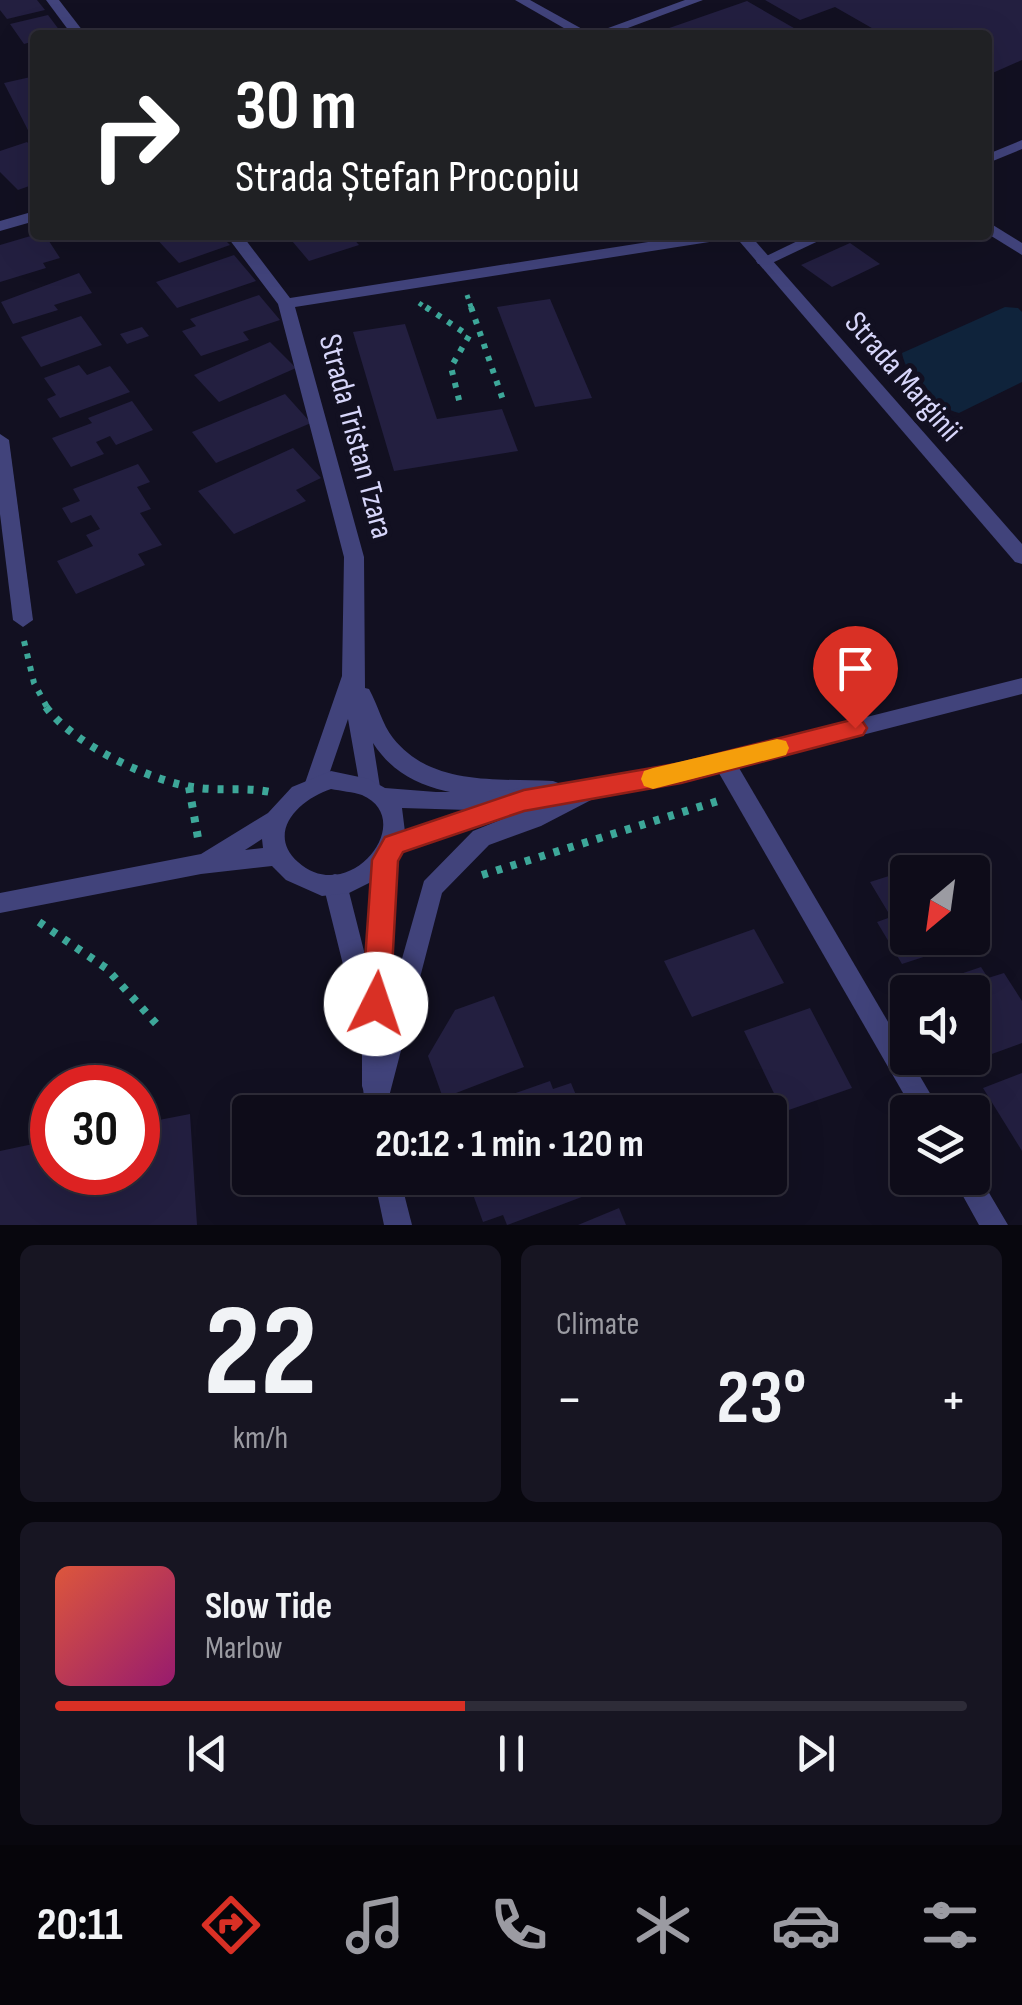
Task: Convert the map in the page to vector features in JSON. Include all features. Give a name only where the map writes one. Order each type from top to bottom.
[{"type":"street","points":[[52,0],[75,30]]},
{"type":"street","points":[[521,0],[577,30]]},
{"type":"street","points":[[610,30],[696,0]]},
{"type":"street","points":[[992,156],[1022,144]]},
{"type":"street","points":[[0,226],[30,217]]},
{"type":"street","points":[[992,230],[1022,250]]},
{"type":"street","name":"Strada Tristan Tzara","points":[[238,240],[286,304],[354,557],[352,674],[377,792]]},
{"type":"street","points":[[286,304],[686,240]]},
{"type":"street","name":"Strada Marginii","points":[[746,240],[1022,557]]},
{"type":"street","points":[[764,261],[812,240]]},
{"type":"street","points":[[0,440],[23,620]]},
{"type":"street","name":"Strada Tristan Tzara","points":[[316,784],[352,674]]},
{"type":"street","name":"Strada Tristan Tzara","points":[[352,674],[384,743],[402,764],[427,778],[461,786],[584,793]]},
{"type":"street","points":[[200,864],[275,820],[290,798],[316,784],[351,781],[377,792],[429,802],[524,801],[584,793],[724,762],[1022,686]]},
{"type":"street","points":[[724,762],[918,1095]]},
{"type":"street","points":[[376,1095],[374,1038],[394,812],[377,792]]},
{"type":"street","points":[[380,1095],[432,888],[481,838],[532,819],[584,793]]},
{"type":"street","points":[[275,820],[273,844],[278,856],[299,877],[335,884],[371,872],[389,852],[524,801]]},
{"type":"street","points":[[0,903],[200,864],[278,856]]},
{"type":"street","points":[[335,884],[374,1038]]},
{"type":"street","points":[[391,1195],[398,1225]]},
{"type":"street","points":[[976,1195],[994,1225]]},
{"type":"path","points":[[460,275],[502,400]]},
{"type":"path","points":[[393,286],[470,336],[480,335]]},
{"type":"path","points":[[460,404],[451,367],[470,336]]},
{"type":"path","points":[[23,620],[25,650],[38,692],[55,718],[107,752],[189,787],[253,787],[290,798]]},
{"type":"path","points":[[189,787],[200,864]]},
{"type":"path","points":[[432,888],[522,865],[640,822],[743,794]]},
{"type":"path","points":[[32,918],[92,952],[132,989],[160,1028]]},
{"type":"water","points":[[1005,307],[1022,312],[1022,382],[959,413],[941,405],[916,381],[902,353]]},
{"type":"building","points":[[0,0],[37,0],[45,10],[7,19],[0,10]]},
{"type":"building","points":[[765,0],[1022,0],[1022,60],[992,73],[992,30],[875,30],[835,7],[800,20]]},
{"type":"building","points":[[747,1],[797,30],[664,30]]},
{"type":"building","points":[[48,15],[59,30],[30,30],[30,42],[24,44],[10,24]]},
{"type":"building","points":[[30,77],[30,134],[4,83]]},
{"type":"building","points":[[27,142],[30,145],[30,186],[18,190],[0,172],[0,151]]},
{"type":"building","points":[[30,236],[30,240],[48,240],[60,258],[43,263],[46,268],[0,282],[0,245]]},
{"type":"building","points":[[158,240],[225,240],[230,245],[179,263]]},
{"type":"building","points":[[291,240],[354,240],[359,245],[309,261]]},
{"type":"building","points":[[850,243],[880,264],[832,287],[801,265]]},
{"type":"building","points":[[234,255],[256,281],[177,308],[156,282]]},
{"type":"building","points":[[79,273],[92,293],[54,305],[58,310],[13,324],[1,302]]},
{"type":"building","points":[[259,295],[280,320],[243,332],[249,340],[201,356],[182,331],[196,326],[190,319]]},
{"type":"building","points":[[550,299],[592,398],[535,407],[497,307]]},
{"type":"building","points":[[81,316],[102,345],[41,367],[21,337]]},
{"type":"building","points":[[405,324],[437,419],[502,409],[518,451],[394,471],[353,332]]},
{"type":"building","points":[[142,327],[149,336],[127,344],[120,334]]},
{"type":"building","points":[[270,342],[296,368],[219,402],[194,375]]},
{"type":"building","points":[[79,365],[87,375],[110,366],[130,392],[60,418],[47,399],[56,395],[44,378]]},
{"type":"building","points":[[285,394],[311,423],[216,463],[192,432]]},
{"type":"building","points":[[132,401],[153,430],[116,445],[110,436],[96,442],[104,454],[71,467],[52,438],[92,423],[88,418]]},
{"type":"building","points":[[293,448],[321,478],[296,490],[306,501],[234,534],[198,491]]},
{"type":"building","points":[[138,464],[150,482],[137,487],[151,509],[140,513],[162,545],[138,554],[145,565],[76,594],[57,561],[93,546],[86,535],[100,529],[91,515],[71,523],[62,508],[80,501],[73,489]]},
{"type":"building","points":[[890,876],[890,915],[870,882]]},
{"type":"building","points":[[890,917],[890,944],[877,922]]},
{"type":"building","points":[[754,929],[784,983],[692,1017],[664,961]]},
{"type":"building","points":[[897,955],[930,955],[902,964]]},
{"type":"building","points":[[981,967],[986,975],[957,975]]},
{"type":"building","points":[[1004,973],[1022,1001],[1022,1043],[990,1055],[990,977]]},
{"type":"building","points":[[494,996],[524,1067],[442,1095],[428,1056],[455,1010]]},
{"type":"building","points":[[810,1008],[852,1088],[787,1111],[787,1095],[775,1095],[744,1031]]},
{"type":"building","points":[[1022,1073],[1022,1151],[990,1095],[983,1088]]},
{"type":"building","points":[[550,1081],[553,1089],[571,1083],[576,1095],[510,1095]]},
{"type":"building","points":[[190,1114],[197,1225],[0,1225],[0,1151],[30,1145],[30,1195],[160,1195],[160,1120]]},
{"type":"building","points":[[473,1195],[587,1195],[507,1225],[503,1215],[483,1222]]},
{"type":"building","points":[[619,1208],[626,1225],[578,1225]]},
{"type":"slow traffic","points":[[653,779],[777,748]]},
{"type":"route","points":[[376,1004],[385,860],[394,844],[524,801],[681,773],[855,728]]}]
